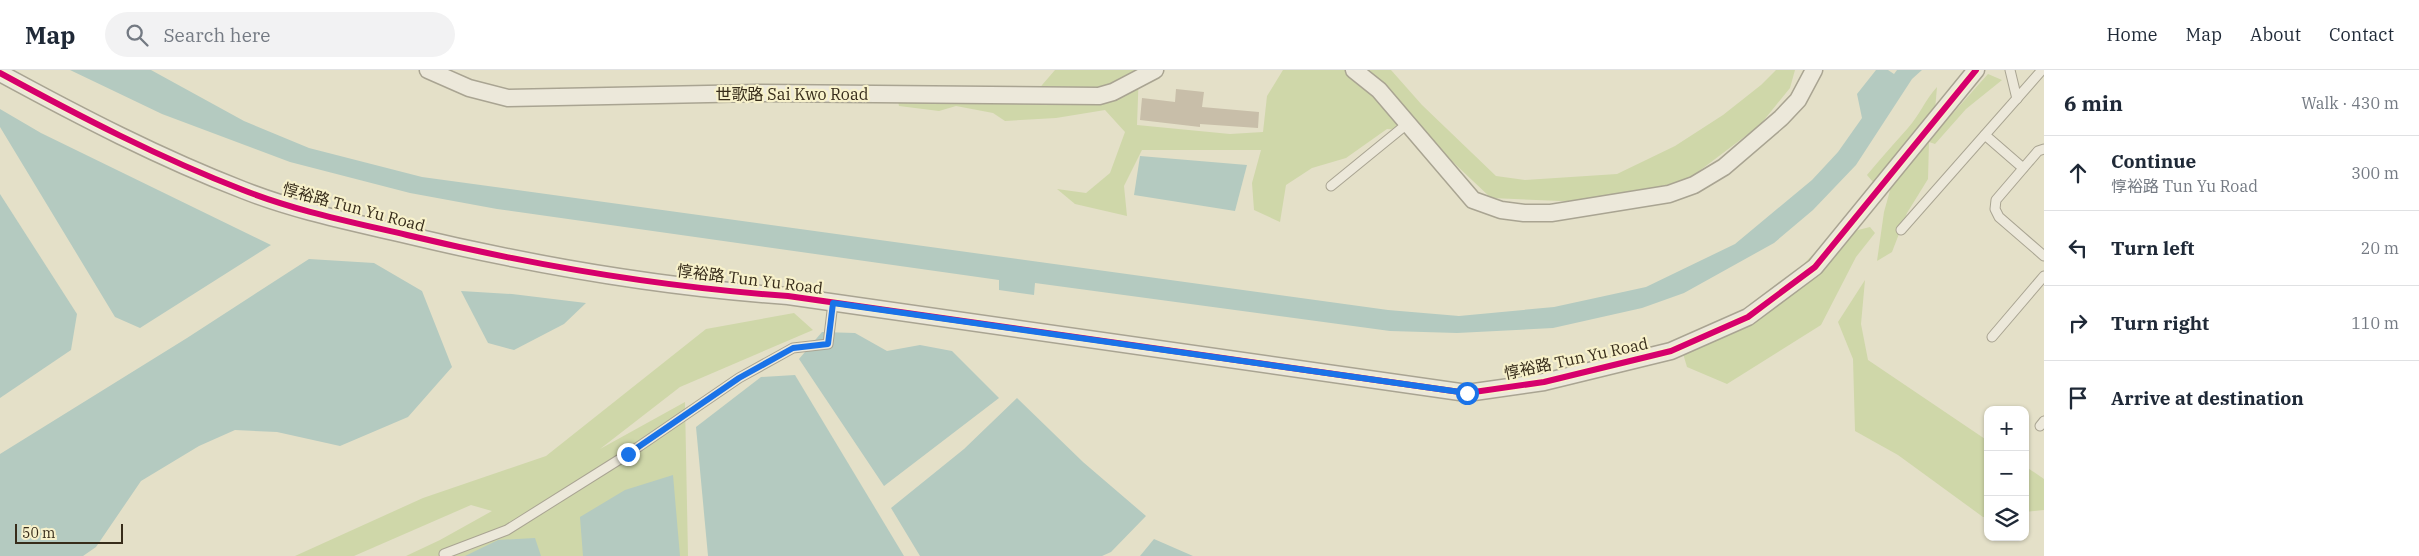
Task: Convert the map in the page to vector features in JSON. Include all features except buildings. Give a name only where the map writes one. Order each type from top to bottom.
[{"type":"street","name":"世歌路 Sai Kwo Road","points":[[428,70],[469,88],[508,98],[758,93],[1099,96],[1113,92],[1155,70]]},
{"type":"street","points":[[1354,70],[1379,90],[1473,200],[1501,210],[1551,213],[1668,194],[1694,185],[1724,168],[1781,118],[1798,100],[1814,70]]},
{"type":"street","name":"惇裕路 Tun Yu Road","points":[[0,73],[144,146],[244,191],[333,218],[501,258],[710,290],[788,296],[1467,393],[1544,382],[1672,351],[1748,317],[1815,267],[1976,70]]},
{"type":"lane","points":[[2010,70],[2016,99]]},
{"type":"lane","points":[[1901,230],[2042,70]]},
{"type":"lane","points":[[1330,186],[1407,124]]},
{"type":"lane","points":[[1985,135],[2023,168]]},
{"type":"lane","points":[[2044,149],[2038,151],[1996,200],[1995,209],[1998,217],[2044,256]]},
{"type":"lane","points":[[1992,337],[2044,276]]},
{"type":"lane","points":[[445,556],[444,554],[508,530],[628,454],[739,378],[793,348],[828,344],[833,303]]},
{"type":"green space","points":[[1055,70],[1139,70],[1137,125],[1230,134],[1263,132],[1267,96],[1283,70],[1391,70],[1422,105],[1496,176],[1525,180],[1617,174],[1675,146],[1723,115],[1761,85],[1776,70],[1795,70],[1790,88],[1760,125],[1686,181],[1585,202],[1491,198],[1420,131],[1387,129],[1346,158],[1312,168],[1286,185],[1280,222],[1254,210],[1252,183],[1261,150],[1142,150],[1124,186],[1127,216],[1075,204],[1057,189],[1086,193],[1110,173],[1125,132],[1105,110],[1056,118],[1005,121],[993,113],[956,106],[939,111],[899,106],[896,90],[1036,92]]},
{"type":"green space","points":[[1988,74],[2002,80],[1966,109],[1935,144],[1929,142],[1928,179],[1907,213],[1892,252],[1877,261],[1884,212],[1894,176],[1928,135],[1954,112]]},
{"type":"green space","points":[[1937,87],[1935,110],[1873,182],[1867,175],[1912,123]]},
{"type":"green space","points":[[1870,227],[1875,233],[1856,257],[1821,325],[1727,384],[1687,367],[1681,347],[1722,336],[1787,281],[1830,237]]},
{"type":"green space","points":[[1865,280],[1861,324],[1868,360],[1984,438],[1984,517],[1898,455],[1855,431],[1853,359],[1838,322]]},
{"type":"green space","points":[[794,313],[813,330],[680,387],[600,449],[685,402],[688,556],[406,556],[440,540],[492,511],[471,505],[354,556],[295,556],[423,498],[546,456],[706,329]]},
{"type":"green space","points":[[2029,469],[2044,479],[2044,510],[2029,512]]},
{"type":"shaded area","points":[[70,70],[151,70],[244,121],[309,148],[422,177],[1388,310],[1459,316],[1554,307],[1646,287],[1735,244],[1812,180],[1838,152],[1862,118],[1857,94],[1876,70],[1888,70],[1894,74],[1897,70],[1922,70],[1912,79],[1856,165],[1813,210],[1774,243],[1684,293],[1642,308],[1553,328],[1457,333],[1390,331],[1035,283],[1034,295],[999,290],[999,280],[497,209],[410,193],[290,162],[162,114]]},
{"type":"shaded area","points":[[0,109],[41,133],[271,245],[140,328],[115,317],[0,127]]},
{"type":"shaded area","points":[[1140,156],[1247,165],[1235,211],[1134,195]]},
{"type":"shaded area","points":[[0,194],[77,314],[71,350],[0,398]]},
{"type":"shaded area","points":[[309,259],[374,263],[422,291],[452,367],[408,417],[340,446],[277,432],[235,430],[199,446],[141,481],[96,547],[83,556],[0,556],[0,454],[187,338]]},
{"type":"shaded area","points":[[461,291],[512,294],[586,303],[564,324],[514,350],[488,343]]},
{"type":"shaded area","points":[[822,332],[855,333],[887,351],[920,345],[952,351],[999,398],[884,486],[799,359]]},
{"type":"shaded area","points":[[795,375],[904,556],[708,556],[696,427],[761,377]]},
{"type":"shaded area","points":[[1017,398],[1083,462],[1146,516],[1111,552],[1102,556],[920,556],[891,508],[964,449]]},
{"type":"shaded area","points":[[673,475],[680,556],[583,556],[580,517],[625,490]]},
{"type":"shaded area","points":[[535,538],[541,556],[465,556],[498,540]]},
{"type":"shaded area","points":[[1154,539],[1193,556],[1140,556]]},
{"type":"cycle path","points":[[0,73],[120,136],[243,190],[324,216],[454,246],[548,265],[644,281],[788,296],[1467,393],[1544,382],[1671,351],[1748,317],[1815,267],[1976,70]]},
{"type":"route","points":[[628,454],[739,378],[793,348],[828,344],[833,303],[1467,393]]}]
